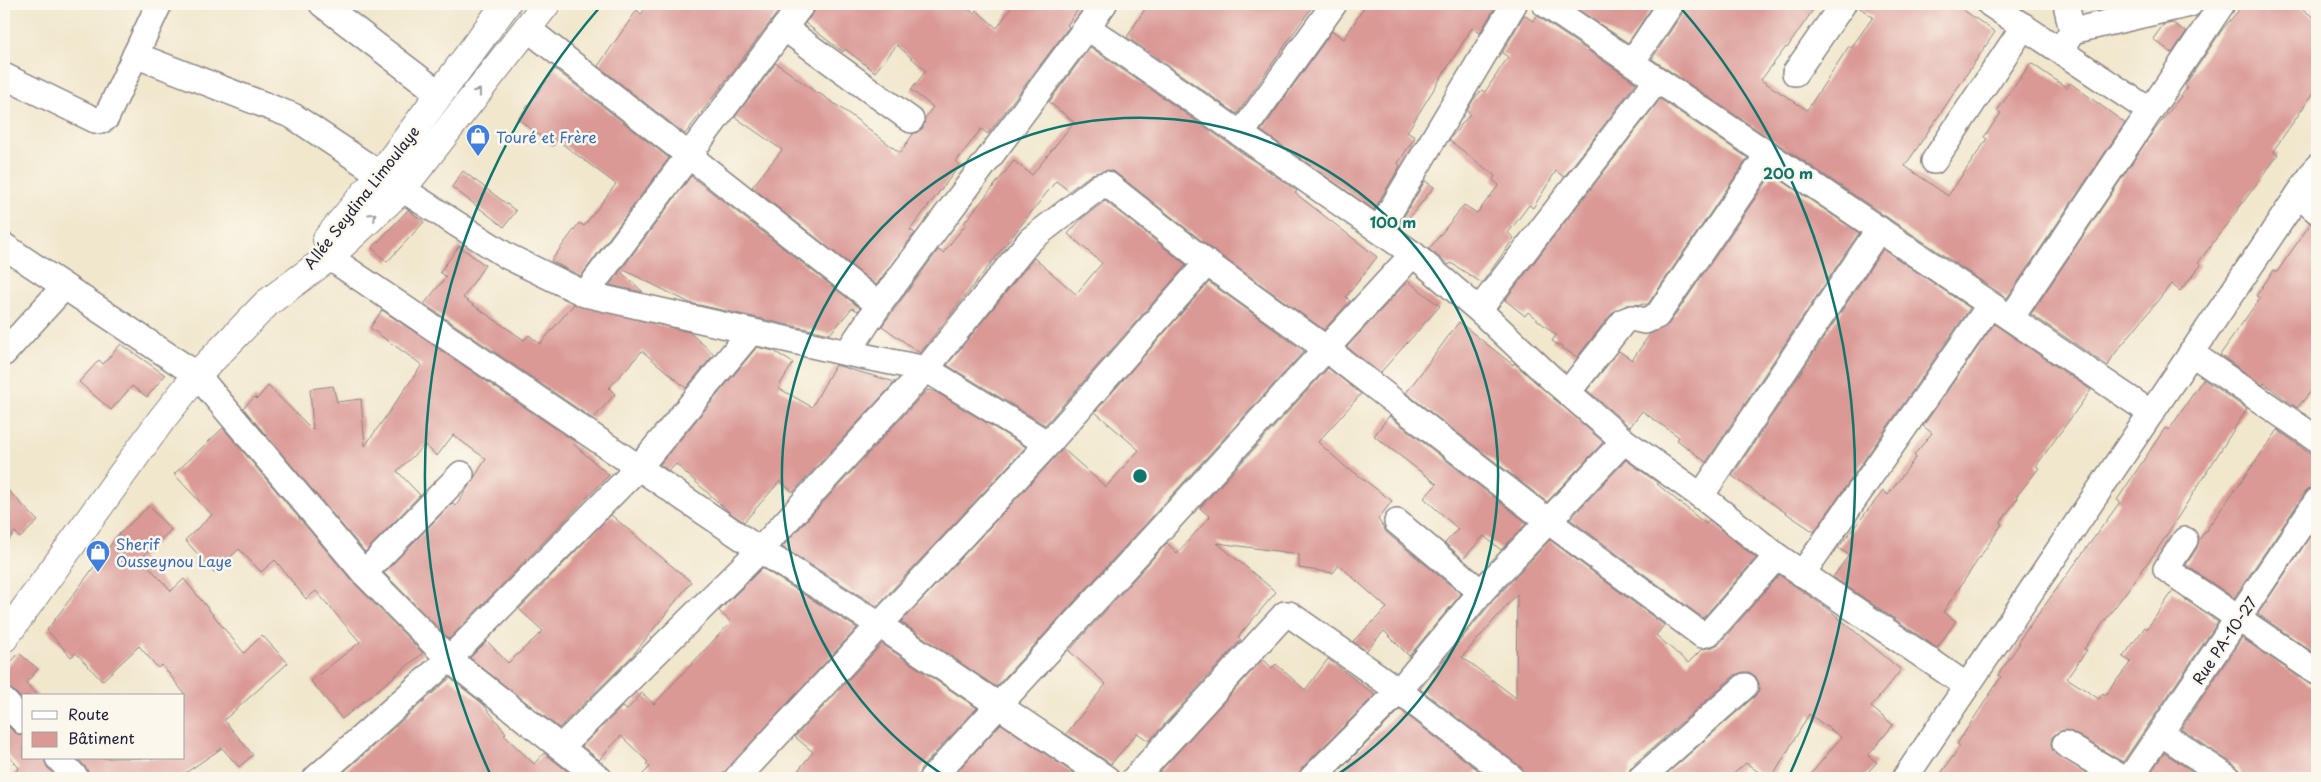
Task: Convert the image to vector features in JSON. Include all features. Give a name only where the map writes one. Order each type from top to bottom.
[{"type":"main road","name":"Allée Seydina Limoulaye","points":[[296,280],[391,182],[440,94],[506,4]]},
{"type":"main road","name":"Allée Seydina Limoulaye","points":[[296,280],[329,256],[391,182],[528,29],[546,4]]},
{"type":"main road","points":[[4,638],[162,419],[197,376],[268,304],[296,280]]},
{"type":"street","points":[[4,76],[94,120],[101,121],[106,118],[159,4]]},
{"type":"street","points":[[322,4],[440,94]]},
{"type":"street","points":[[585,294],[802,4]]},
{"type":"street","points":[[847,353],[879,305],[1104,4]]},
{"type":"street","points":[[1241,134],[1334,4]]},
{"type":"street","points":[[1379,230],[1514,4]]},
{"type":"street","points":[[1545,4],[2151,413]]},
{"type":"street","points":[[1632,62],[1671,4]]},
{"type":"street","points":[[1795,73],[1842,4]]},
{"type":"street","points":[[1990,4],[2024,26],[2066,41],[2150,111]]},
{"type":"street","points":[[2066,4],[2066,41]]},
{"type":"street","points":[[2066,41],[2190,4]]},
{"type":"street","points":[[2011,318],[2222,4]]},
{"type":"street","points":[[1934,161],[2024,26]]},
{"type":"street","points":[[1087,27],[1413,254],[1479,310],[1624,441],[1701,496],[1802,574],[1967,686]]},
{"type":"street","points":[[784,28],[911,120]]},
{"type":"street","points":[[528,29],[879,305]]},
{"type":"street","points":[[135,55],[294,116],[391,182],[507,256],[585,294],[926,369],[1048,444]]},
{"type":"street","points":[[1479,310],[1657,80]]},
{"type":"street","points":[[1568,392],[1624,321],[1632,318],[1645,321],[1657,316],[1768,154]]},
{"type":"street","points":[[1905,778],[2317,167]]},
{"type":"street","points":[[561,747],[760,550],[926,369],[1030,240],[1100,186],[1107,184],[1207,263],[1325,348],[1548,521],[1702,635],[1709,633],[1777,556]]},
{"type":"street","points":[[2298,195],[2317,211]]},
{"type":"street","points":[[1701,496],[1879,229]]},
{"type":"street","points":[[4,246],[197,376],[364,573],[449,659],[599,778]]},
{"type":"street","points":[[932,778],[1413,254]]},
{"type":"street","points":[[329,256],[760,550],[878,624],[1106,778]]},
{"type":"street","points":[[737,778],[878,624],[1048,444],[1207,263]]},
{"type":"street","points":[[4,352],[64,287]]},
{"type":"street","points":[[1802,574],[1990,304]]},
{"type":"street","points":[[316,778],[449,659],[639,467],[751,332]]},
{"type":"street","points":[[2192,353],[2317,439]]},
{"type":"street","points":[[1312,778],[1399,690],[1481,592],[1624,441]]},
{"type":"street","points":[[364,573],[461,474]]},
{"type":"street","name":"Rue PA-10-27","points":[[2130,778],[2317,501]]},
{"type":"street","points":[[1397,522],[1481,592]]},
{"type":"street","points":[[2185,540],[2166,569],[2317,672]]},
{"type":"street","points":[[1135,778],[1285,614],[1289,614],[1399,690],[1494,773]]},
{"type":"street","points":[[1641,778],[1745,686]]},
{"type":"street","points":[[4,701],[22,720]]},
{"type":"street","points":[[2161,733],[2228,778]]},
{"type":"street","points":[[2065,744],[2122,778]]},
{"type":"street","points":[[60,760],[76,778]]},
{"type":"building","points":[[649,4],[784,4],[685,134],[598,66],[637,10],[641,14]]},
{"type":"building","points":[[816,4],[961,4],[974,13],[976,10],[997,28],[1014,4],[1082,4],[1067,25],[1069,27],[988,134],[981,129],[956,162],[960,165],[910,230],[915,233],[876,285],[752,187],[782,150],[735,117],[776,63],[852,116],[900,153],[913,134],[923,128],[925,118],[933,107],[911,90],[926,71],[897,45],[875,72],[845,49],[843,52],[805,23],[814,12]]},
{"type":"building","points":[[1148,4],[1314,4],[1237,114],[1127,37]]},
{"type":"building","points":[[1366,4],[1497,4],[1480,33],[1472,28],[1407,132],[1415,137],[1398,163],[1400,166],[1374,210],[1261,131],[1332,31],[1344,39]]},
{"type":"building","points":[[1570,4],[1654,4],[1628,43]]},
{"type":"building","points":[[1685,4],[1817,4],[1787,48],[1761,80],[1807,110],[1849,46],[1851,48],[1873,17],[1857,6],[1857,4],[1955,4],[1995,32],[1905,166],[1948,196],[1987,139],[1984,137],[2001,113],[1997,111],[2031,63],[2067,88],[2070,83],[2125,123],[2007,298],[1652,59],[1683,12]]},
{"type":"building","points":[[2244,4],[2296,4],[2317,20],[2317,88],[2273,151],[2278,155],[2198,263],[2201,265],[2180,291],[2171,284],[2113,356],[2108,366],[2031,314],[2148,139],[2188,87],[2185,85],[2222,30]]},
{"type":"building","points":[[1524,15],[1533,21],[1537,16],[1636,83],[1564,177],[1556,171],[1533,208],[1529,205],[1508,233],[1514,238],[1482,283],[1451,263],[1449,265],[1429,249],[1464,205],[1477,213],[1499,185],[1493,180],[1495,176],[1449,140],[1470,114],[1467,111],[1473,100],[1482,90],[1485,92],[1508,57],[1502,53]]},
{"type":"building","points":[[2173,23],[2186,32],[2172,53],[2153,39],[2163,25]]},
{"type":"building","points":[[1090,47],[1297,191],[1295,193],[1377,257],[1346,297],[1350,301],[1324,330],[1216,252],[1116,173],[1109,170],[1092,174],[1069,191],[1056,181],[920,353],[882,326],[938,250],[943,253],[966,224],[964,223],[1014,161],[1032,175],[1074,122],[1049,102]]},
{"type":"building","points":[[555,69],[669,158],[581,276],[551,261],[579,223],[584,226],[616,184],[557,140],[553,146],[518,119]]},
{"type":"building","points":[[1660,99],[1748,158],[1648,304],[1627,305],[1613,312],[1577,357],[1552,341],[1556,335],[1528,312],[1525,316],[1505,300]]},
{"type":"building","points":[[463,171],[516,211],[504,227],[452,187]]},
{"type":"building","points":[[1772,174],[1859,233],[1706,462],[1677,440],[1679,437],[1642,411],[1630,427],[1587,390],[1619,351],[1632,360],[1650,334],[1669,324]]},
{"type":"building","points":[[691,176],[860,308],[858,311],[852,308],[830,334],[690,303],[624,270],[622,273],[643,292],[610,285]]},
{"type":"building","points":[[1425,181],[1434,187],[1402,227],[1399,225]]},
{"type":"building","points":[[1105,201],[1186,265],[1045,425],[947,365],[1034,258],[1076,294],[1102,263],[1068,234],[1081,219]]},
{"type":"building","points":[[408,210],[424,222],[387,262],[372,248]]},
{"type":"building","points":[[2311,223],[2317,225],[2317,384],[2297,408],[2264,383],[2263,385],[2220,355],[2260,298],[2256,296],[2274,270],[2277,272]]},
{"type":"building","points":[[459,246],[485,265],[463,298],[524,340],[529,335],[540,344],[574,304],[689,332],[714,354],[686,388],[642,351],[609,388],[615,394],[593,419],[424,304],[446,277],[440,272]]},
{"type":"building","points":[[1883,249],[1970,308],[1814,532],[1732,476]]},
{"type":"building","points":[[1408,281],[1440,306],[1380,373],[1347,347]]},
{"type":"building","points":[[1209,282],[1304,351],[996,687],[901,622],[1063,449],[1106,487],[1139,450],[1095,412]]},
{"type":"building","points":[[382,310],[574,441],[572,443],[609,475],[449,639],[384,573],[452,503],[456,506],[486,459],[453,435],[437,456],[425,445],[397,471],[420,495],[365,552],[243,408],[255,397],[257,399],[268,386],[313,430],[310,389],[333,386],[337,402],[361,399],[365,446],[422,365],[370,328]]},
{"type":"building","points":[[1459,322],[1513,365],[1514,363],[1603,442],[1547,502],[1406,393]]},
{"type":"building","points":[[1994,324],[2091,390],[2036,466],[2039,468],[2016,497],[2018,498],[2000,523],[2002,524],[1943,612],[1956,621],[1937,648],[1833,577],[1849,555],[1838,548],[1883,491],[1888,495],[1916,457],[1914,455],[1932,433],[1923,426]]},
{"type":"building","points":[[121,344],[165,375],[147,397],[132,386],[111,410],[79,382],[99,360],[103,364]]},
{"type":"building","points":[[757,347],[774,351],[793,363],[778,388],[812,407],[835,365],[895,382],[793,492],[780,481],[744,522],[729,512],[676,464],[669,471],[660,464]]},
{"type":"building","points":[[1328,368],[1361,394],[1318,442],[1349,470],[1392,501],[1378,519],[1387,533],[1461,594],[1409,656],[1384,631],[1366,651],[1353,641],[1387,608],[1339,565],[1333,573],[1299,568],[1299,554],[1217,543],[1276,592],[1238,637],[1241,640],[1149,741],[1137,733],[1111,764],[1066,734],[1106,684],[1069,651],[1167,543],[1177,553],[1210,517],[1200,508]]},
{"type":"building","points":[[2203,379],[2247,409],[2157,550],[2084,649],[2087,650],[2067,678],[2099,699],[2103,693],[2105,695],[2131,662],[2123,657],[2145,627],[2147,629],[2173,591],[2218,622],[2123,762],[2072,732],[2065,730],[2058,732],[2052,737],[2053,751],[2094,778],[1938,778],[1960,746],[1957,744],[2001,677],[1998,675],[2020,643],[2018,642],[2120,502],[2117,500],[2165,428],[2169,430]]},
{"type":"building","points":[[927,390],[936,392],[1026,447],[877,606],[782,547]]},
{"type":"building","points":[[1389,416],[1527,523],[1501,550],[1484,536],[1463,559],[1445,543],[1458,529],[1424,498],[1437,484],[1374,436]]},
{"type":"building","points":[[223,428],[353,582],[423,653],[342,719],[311,681],[360,642],[316,591],[306,599],[275,560],[261,572],[239,549],[214,572],[185,540],[212,515],[174,474]]},
{"type":"building","points":[[2278,430],[2317,458],[2317,487],[2310,488],[2305,493],[2234,598],[2186,565],[2197,548],[2199,540]]},
{"type":"building","points":[[1626,460],[1658,483],[1706,524],[1709,520],[1756,558],[1703,618],[1570,519]]},
{"type":"building","points":[[4,486],[38,521],[20,538],[15,532],[4,546]]},
{"type":"building","points":[[149,506],[171,530],[141,558],[171,591],[184,579],[244,653],[262,635],[288,663],[224,720],[253,755],[239,767],[222,748],[178,778],[90,778],[87,769],[80,760],[185,760],[185,694],[162,665],[158,668],[139,646],[102,681],[76,653],[71,657],[47,630],[118,535]]},
{"type":"building","points":[[611,515],[691,582],[633,655],[559,728],[470,658],[487,641],[508,663],[543,631],[519,609]]},
{"type":"building","points":[[2317,526],[2317,655],[2258,614]]},
{"type":"building","points":[[1550,540],[1664,625],[1656,635],[1688,663],[1702,649],[1713,647],[1720,643],[1779,575],[1827,608],[1901,670],[1871,707],[1893,725],[1868,756],[1877,762],[1863,778],[1808,778],[1841,737],[1809,714],[1772,778],[1767,778],[1746,763],[1729,778],[1662,778],[1755,696],[1759,690],[1759,683],[1755,676],[1749,672],[1743,672],[1735,675],[1631,767],[1627,778],[1526,778],[1521,767],[1420,689],[1492,602]],"holes":[[[1517,594],[1516,698],[1462,657]]]},
{"type":"building","points":[[762,568],[857,628],[719,778],[639,778],[650,767],[646,764],[648,762],[621,736],[599,760],[582,746],[622,707],[627,710],[642,693],[654,704],[731,622],[719,611]]},
{"type":"building","points":[[2242,638],[2309,684],[2317,686],[2317,778],[2242,778],[2241,771],[2236,766],[2181,729]]},
{"type":"building","points":[[882,644],[977,708],[921,768],[918,778],[792,778],[813,752],[795,737]]},
{"type":"building","points":[[19,653],[38,669],[26,683],[36,694],[22,694],[22,699],[14,691],[4,687],[4,670]]},
{"type":"building","points":[[1263,659],[1272,668],[1276,664],[1305,690],[1328,659],[1375,695],[1302,768],[1298,778],[1154,778]]},
{"type":"building","points":[[450,678],[483,704],[506,733],[504,735],[534,764],[544,753],[576,778],[337,778]]},
{"type":"building","points":[[1400,710],[1478,770],[1469,778],[1332,778]]},
{"type":"building","points":[[4,722],[14,732],[22,735],[22,760],[45,760],[47,767],[57,778],[9,778],[19,768],[4,750]]},
{"type":"building","points":[[1001,724],[1081,778],[951,778]]},
{"type":"building","points":[[2164,753],[2203,778],[2147,778]]},
{"type":"place","name":"Touré et Frère","points":[[478,157]]},
{"type":"place","name":"Sherif Ousseynou Laye","points":[[98,573]]}]
